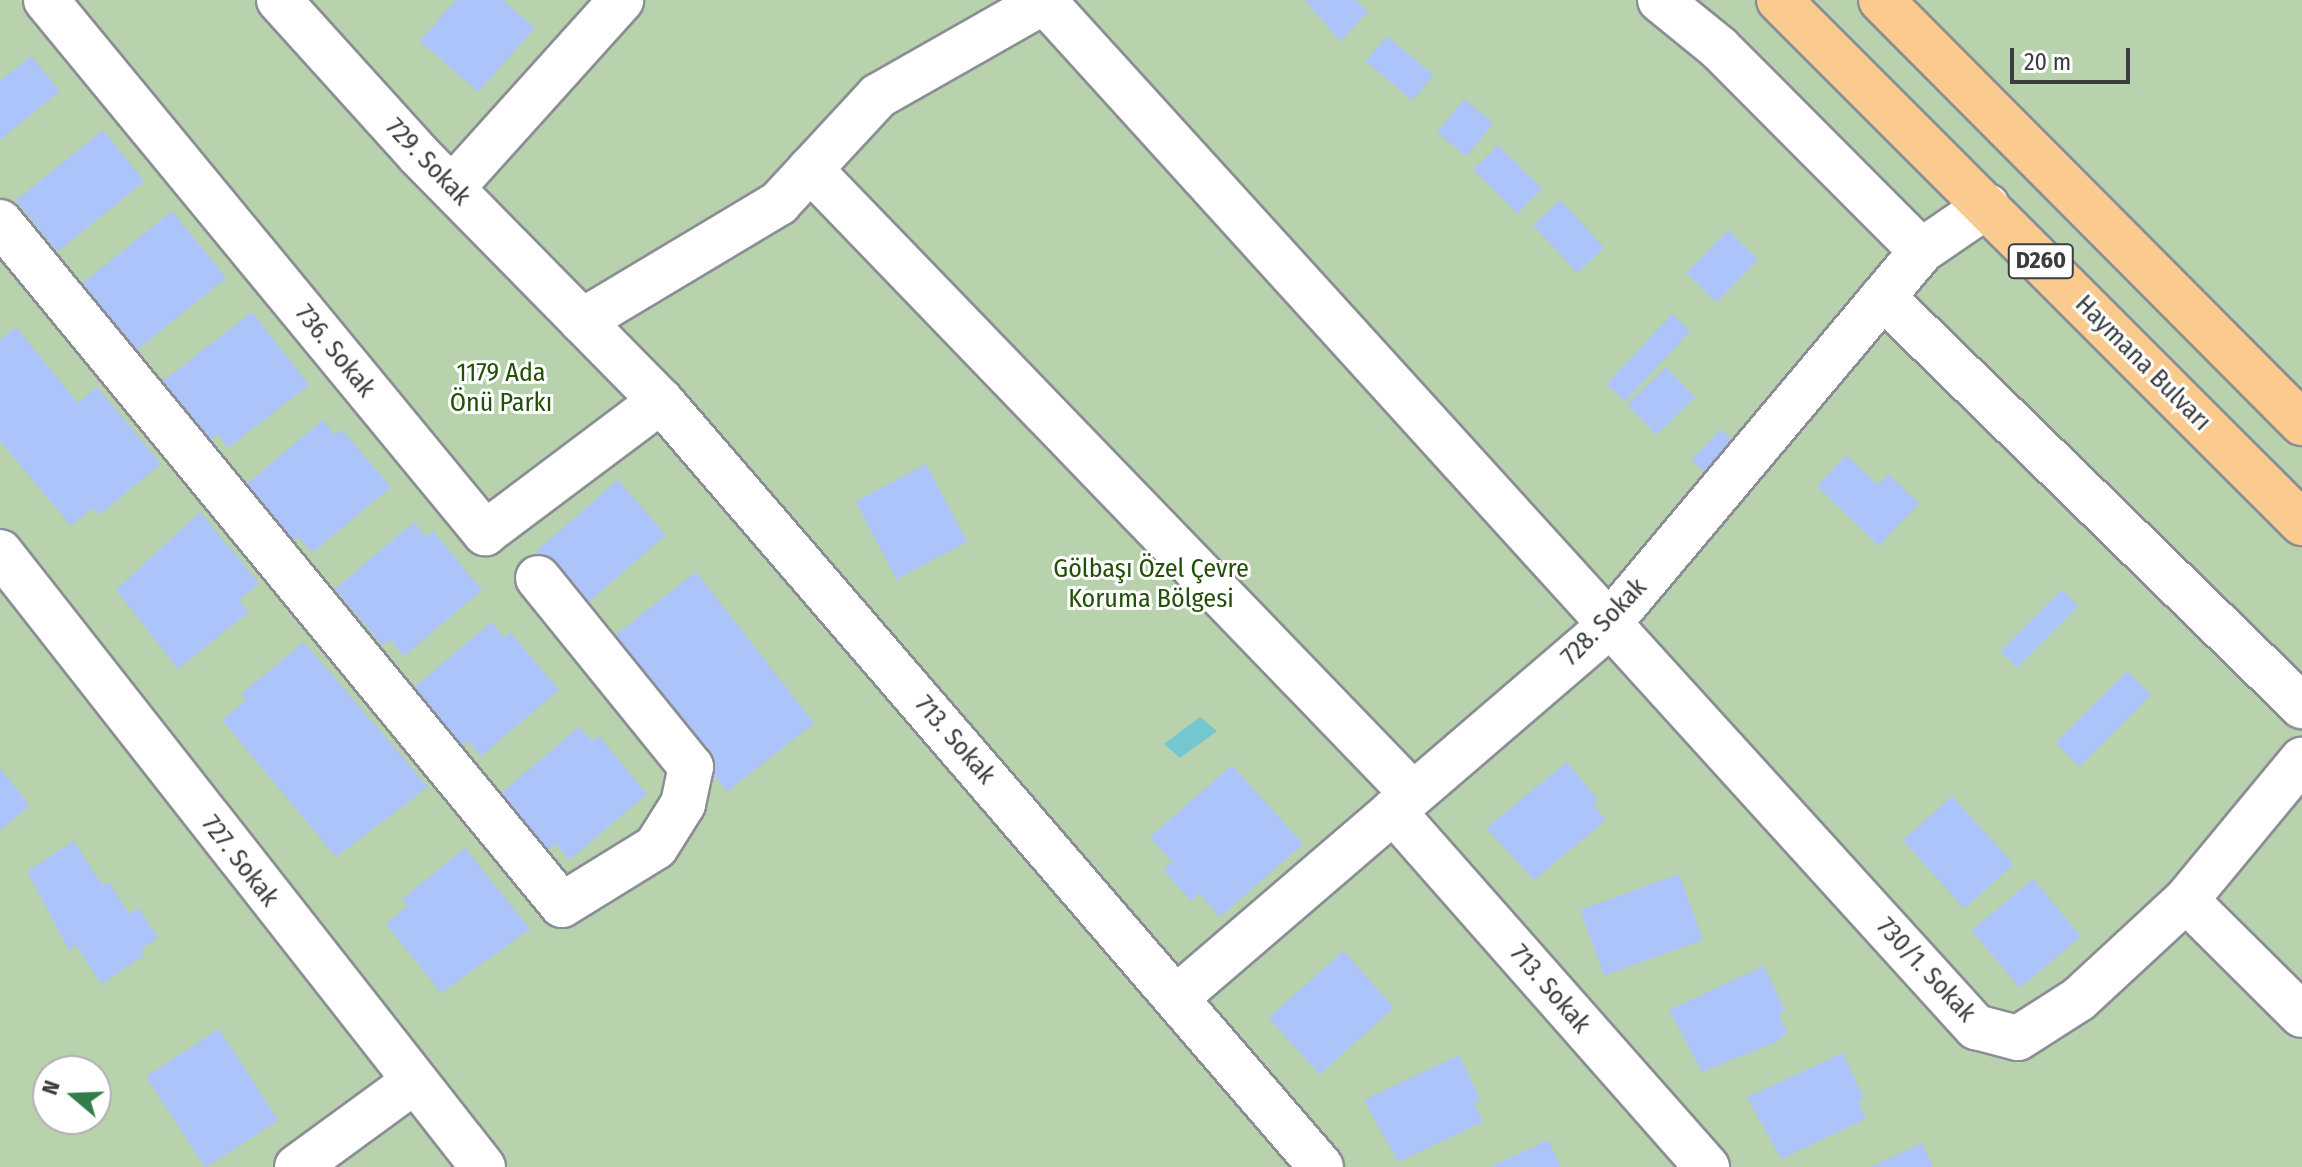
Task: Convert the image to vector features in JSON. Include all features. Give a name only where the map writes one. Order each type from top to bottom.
[{"type":"highway","name":"Haymana Bulvarı","points":[[1779,0],[2302,523]]},
{"type":"highway","name":"D260","points":[[1881,0],[2302,423]]},
{"type":"street","name":"736. Sokak","points":[[46,0],[485,533],[661,401]]},
{"type":"street","name":"729. Sokak","points":[[279,0],[452,188],[582,321]]},
{"type":"street","points":[[452,188],[621,0]]},
{"type":"street","points":[[1660,0],[1719,48],[1921,251]]},
{"type":"street","points":[[582,321],[779,203],[878,96],[1045,1]]},
{"type":"street","name":"730/1. Sokak","points":[[1045,1],[1611,621],[1976,1027],[2018,1038],[2079,999],[2186,900],[2302,760]]},
{"type":"street","name":"713. Sokak","points":[[810,169],[1403,802],[1707,1167]]},
{"type":"street","name":"728. Sokak","points":[[1177,997],[1611,621],[1921,251],[1987,206]]},
{"type":"street","points":[[0,222],[562,905],[656,847],[683,804],[691,767],[538,578]]},
{"type":"street","points":[[1883,297],[2302,706]]},
{"type":"street","name":"713. Sokak","points":[[582,321],[661,401],[1321,1167]]},
{"type":"street","name":"727. Sokak","points":[[0,552],[412,1083],[483,1167]]},
{"type":"street","points":[[2186,900],[2302,1015]]},
{"type":"street","points":[[297,1167],[412,1083]]},
{"type":"green space","name":"Gölbaşı Özel Çevre Koruma Bölgesi","points":[[0,0],[2302,0],[2302,1167],[0,1167]]},
{"type":"water","points":[[1200,717],[1217,731],[1180,758],[1164,744]]},
{"type":"building","points":[[456,0],[503,0],[535,28],[478,92],[420,41]]},
{"type":"building","points":[[1305,0],[1356,0],[1368,12],[1340,41]]},
{"type":"building","points":[[1387,36],[1434,75],[1413,100],[1366,61]]},
{"type":"building","points":[[31,56],[60,91],[0,140],[0,81]]},
{"type":"building","points":[[1464,99],[1494,123],[1466,156],[1437,132]]},
{"type":"building","points":[[103,130],[145,181],[57,252],[16,200]]},
{"type":"building","points":[[1498,145],[1542,189],[1517,214],[1473,170]]},
{"type":"building","points":[[1560,200],[1604,248],[1577,273],[1533,225]]},
{"type":"building","points":[[172,211],[226,278],[137,350],[83,283]]},
{"type":"building","points":[[1728,230],[1758,259],[1717,302],[1686,273]]},
{"type":"building","points":[[252,312],[309,385],[228,448],[218,434],[205,445],[158,385]]},
{"type":"building","points":[[1672,314],[1690,331],[1625,401],[1607,384]]},
{"type":"building","points":[[16,327],[78,403],[97,387],[161,464],[99,515],[93,508],[71,526],[0,441],[0,340]]},
{"type":"building","points":[[1666,367],[1695,397],[1656,435],[1627,405]]},
{"type":"building","points":[[323,420],[335,435],[341,429],[391,487],[312,553],[298,537],[291,544],[243,487]]},
{"type":"building","points":[[1721,429],[1738,445],[1708,476],[1692,460]]},
{"type":"building","points":[[1846,455],[1878,485],[1888,474],[1919,503],[1879,546],[1817,486]]},
{"type":"building","points":[[926,464],[967,542],[897,579],[855,502]]},
{"type":"building","points":[[618,480],[666,535],[584,607],[536,552]]},
{"type":"building","points":[[200,512],[259,583],[239,601],[249,612],[178,669],[116,590]]},
{"type":"building","points":[[414,522],[426,537],[433,531],[482,590],[404,656],[390,640],[383,646],[335,589]]},
{"type":"building","points":[[696,572],[814,723],[727,792],[609,640]]},
{"type":"building","points":[[2062,590],[2078,606],[2017,668],[2000,652]]},
{"type":"building","points":[[492,622],[504,638],[510,632],[559,690],[481,756],[468,741],[460,747],[412,689]]},
{"type":"building","points":[[304,642],[428,787],[336,857],[222,720],[246,700],[241,694]]},
{"type":"building","points":[[2127,671],[2151,695],[2080,766],[2056,742]]},
{"type":"building","points":[[579,727],[592,741],[599,736],[647,794],[569,860],[556,844],[548,850],[500,794]]},
{"type":"building","points":[[1567,762],[1598,800],[1593,805],[1606,820],[1534,880],[1486,828]]},
{"type":"building","points":[[1232,765],[1303,844],[1220,917],[1199,893],[1191,901],[1163,870],[1172,862],[1150,837]]},
{"type":"building","points":[[0,768],[30,806],[0,830]]},
{"type":"building","points":[[1952,796],[2014,864],[1965,909],[1903,840]]},
{"type":"building","points":[[74,841],[102,885],[109,882],[129,914],[139,908],[158,938],[141,949],[145,955],[101,984],[76,945],[69,950],[27,871]]},
{"type":"building","points":[[465,848],[530,929],[441,993],[386,924],[408,906],[402,899]]},
{"type":"building","points":[[1679,874],[1703,940],[1604,976],[1580,910]]},
{"type":"building","points":[[2033,879],[2081,936],[2020,988],[1972,930]]},
{"type":"building","points":[[1343,951],[1394,1007],[1320,1074],[1269,1018]]},
{"type":"building","points":[[1764,966],[1785,1011],[1779,1014],[1787,1032],[1776,1042],[1702,1072],[1669,1010]]},
{"type":"building","points":[[219,1029],[278,1120],[205,1167],[146,1076]]},
{"type":"building","points":[[1843,1053],[1864,1098],[1858,1101],[1866,1119],[1781,1159],[1747,1097]]},
{"type":"building","points":[[1459,1055],[1481,1101],[1474,1103],[1483,1122],[1398,1162],[1364,1100]]},
{"type":"building","points":[[1548,1140],[1561,1167],[1490,1167]]},
{"type":"building","points":[[1922,1143],[1933,1167],[1871,1167]]},
{"type":"park label","name":"1179 Ada Önü Parkı","points":[[501,388]]}]
